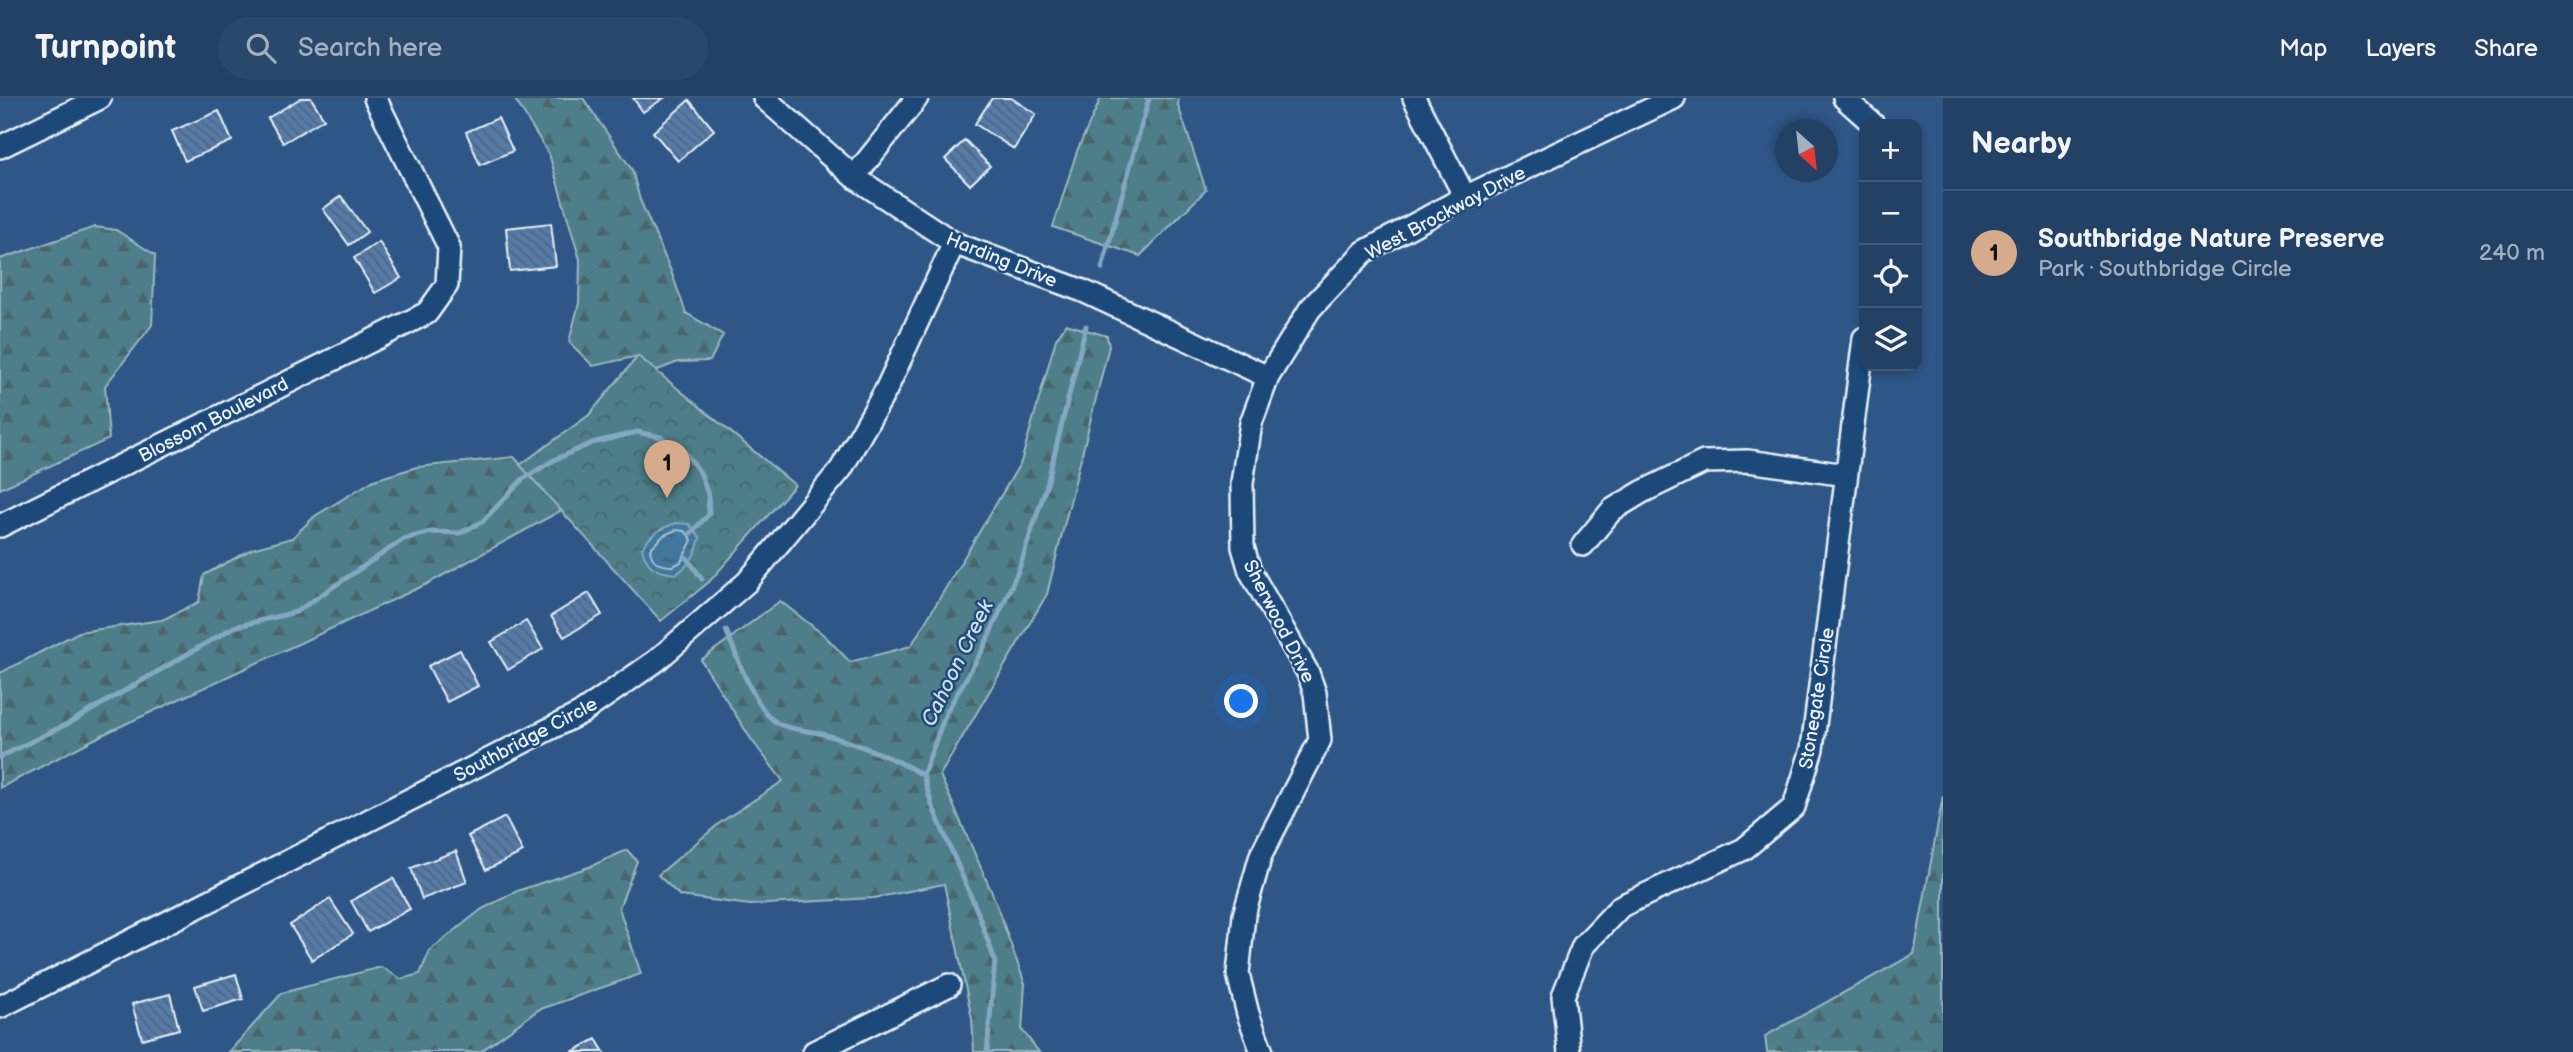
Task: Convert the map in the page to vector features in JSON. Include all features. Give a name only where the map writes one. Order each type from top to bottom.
[{"type":"street","points":[[0,147],[100,98]]},
{"type":"street","name":"Blossom Boulevard","points":[[0,526],[427,313],[447,285],[449,247],[375,98]]},
{"type":"street","name":"Harding Drive","points":[[764,98],[854,177],[954,243],[1083,291],[1268,376]]},
{"type":"street","points":[[854,177],[917,98]]},
{"type":"street","points":[[1414,98],[1465,197]]},
{"type":"street","name":"West Brockway Drive","points":[[1251,423],[1268,376],[1310,309],[1364,252],[1465,197],[1674,98]]},
{"type":"street","points":[[1844,98],[1867,119]]},
{"type":"street","name":"Southbridge Circle","points":[[0,1007],[581,713],[656,661],[747,582],[841,470],[886,390],[954,243]]},
{"type":"street","points":[[1583,545],[1612,510],[1642,492],[1704,463],[1748,461],[1846,475],[1860,371]]},
{"type":"street","name":"Sherwood Drive","points":[[1251,423],[1242,483],[1243,547],[1250,571],[1308,673],[1315,693],[1320,740],[1261,855],[1244,915],[1238,974],[1248,1014],[1262,1052]]},
{"type":"street","name":"Stonegate Circle","points":[[1569,1052],[1563,996],[1583,946],[1621,906],[1744,849],[1794,807],[1812,749],[1846,475]]},
{"type":"street","points":[[814,1052],[949,985]]},
{"type":"green space","points":[[514,98],[583,98],[632,170],[640,200],[686,313],[723,335],[710,361],[678,362],[655,371],[638,356],[593,366],[569,342],[579,303],[580,260],[549,154]]},
{"type":"green space","points":[[1101,98],[1179,98],[1178,105],[1206,190],[1140,256],[1053,227],[1077,151]]},
{"type":"green space","points":[[95,227],[116,230],[155,255],[152,325],[105,386],[109,439],[0,489],[0,259]]},
{"type":"green space","points":[[1066,324],[1107,336],[1109,346],[1047,594],[940,775],[993,895],[1025,984],[1022,1030],[1039,1052],[974,1052],[972,1019],[944,884],[874,898],[750,905],[680,896],[658,875],[721,822],[783,781],[751,739],[701,660],[780,601],[825,636],[850,662],[911,646],[1021,462],[1056,339]]},
{"type":"green space","points":[[638,356],[795,485],[709,582],[661,621],[520,465],[589,415]]},
{"type":"green space","points":[[514,457],[562,510],[427,584],[104,734],[0,788],[0,673],[79,632],[162,620],[199,602],[204,575],[252,549],[292,538],[315,516],[374,480],[417,467]]},
{"type":"green space","points":[[1943,796],[1943,1052],[1767,1052],[1765,1036],[1914,954]]},
{"type":"green space","points":[[627,850],[637,861],[619,908],[641,974],[538,1010],[480,1052],[229,1052],[282,993],[381,967],[401,979],[420,974],[430,950],[482,909],[517,891],[589,867]]},
{"type":"water","points":[[676,523],[689,524],[700,537],[692,559],[676,574],[653,568],[642,548],[657,532]]},
{"type":"building","points":[[301,98],[311,98],[324,119],[283,143],[268,118]]},
{"type":"building","points":[[633,98],[664,98],[643,112]]},
{"type":"building","points":[[992,98],[1011,98],[1036,114],[1014,149],[975,124]]},
{"type":"building","points":[[689,100],[714,130],[678,161],[653,132]]},
{"type":"building","points":[[219,111],[232,141],[185,161],[172,131]]},
{"type":"building","points":[[498,118],[513,151],[480,165],[466,132]]},
{"type":"building","points":[[965,140],[990,166],[970,185],[945,159]]},
{"type":"building","points":[[341,196],[367,232],[349,245],[323,209]]},
{"type":"building","points":[[551,223],[556,266],[510,271],[506,228]]},
{"type":"building","points":[[379,242],[401,278],[375,293],[354,258]]},
{"type":"building","points":[[589,593],[602,615],[564,637],[551,616]]},
{"type":"building","points":[[526,621],[543,649],[508,670],[491,642]]},
{"type":"building","points":[[460,650],[478,686],[447,702],[428,666]]},
{"type":"building","points":[[505,817],[523,852],[486,870],[468,836]]},
{"type":"building","points":[[456,851],[467,882],[422,899],[411,868]]},
{"type":"building","points":[[393,878],[410,909],[368,932],[351,901]]},
{"type":"building","points":[[330,899],[353,934],[312,960],[290,925]]},
{"type":"building","points":[[236,974],[243,999],[203,1011],[195,986]]},
{"type":"building","points":[[170,994],[179,1029],[142,1039],[132,1004]]},
{"type":"building","points":[[596,1039],[604,1052],[572,1052]]},
{"type":"waterway","name":"Cahoon Creek","points":[[1102,268],[1149,98]]},
{"type":"waterway","name":"Cahoon Creek","points":[[987,1052],[995,961],[978,913],[932,805],[923,775],[946,713],[983,649],[1019,569],[1047,484],[1086,326]]},
{"type":"waterway","points":[[0,757],[71,722],[234,627],[296,612],[404,539],[431,532],[460,533],[482,522],[523,479],[554,460],[592,443],[637,432],[661,437],[685,452],[701,474],[708,495],[709,514],[691,533]]},
{"type":"waterway","points":[[687,558],[702,579]]},
{"type":"waterway","points":[[726,630],[754,694],[777,723],[859,746],[923,775]]},
{"type":"place","name":"Southbridge Nature Preserve","points":[[667,498]]}]
